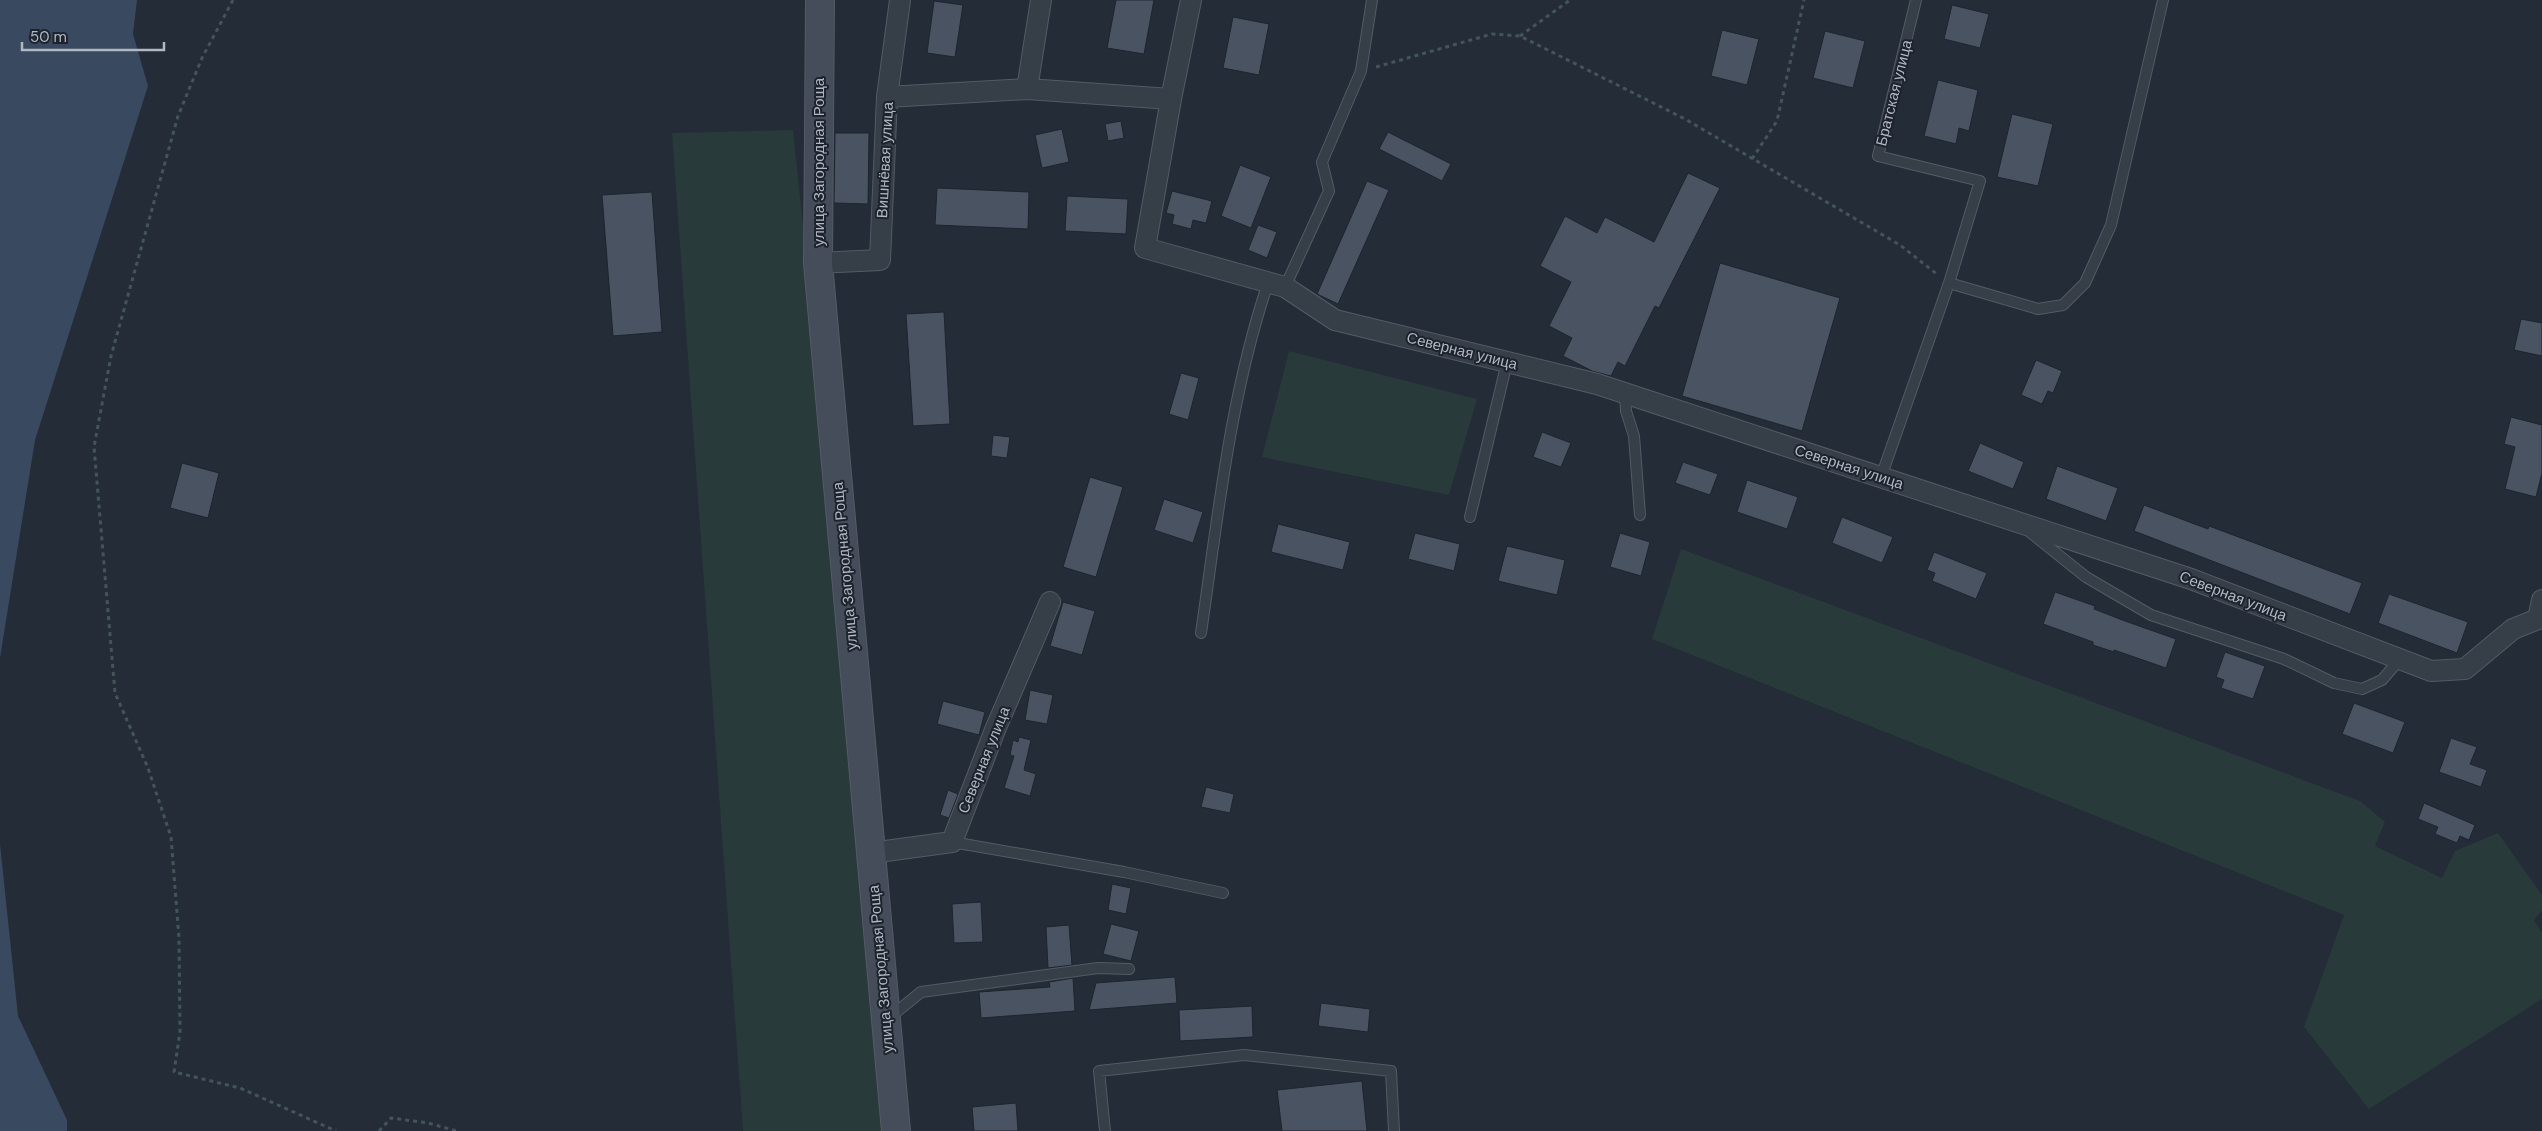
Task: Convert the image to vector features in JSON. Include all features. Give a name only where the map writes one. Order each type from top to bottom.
[{"type":"street","name":"улица Загородная Роща","points":[[820,0],[818,263],[896,1131]]},
{"type":"street","name":"Вишнёвая улица","points":[[818,263],[880,260],[887,97],[900,0]]},
{"type":"street","points":[[1027,89],[1041,0]]},
{"type":"street","points":[[887,97],[1027,89],[1171,99],[1191,0]]},
{"type":"street","name":"Северная улица","points":[[1171,99],[1145,248],[1277,285],[1336,320],[1597,384],[2191,579],[2430,671],[2465,669],[2513,629],[2541,614]]},
{"type":"street","name":"Северная улица","points":[[952,842],[995,730],[1050,602]]},
{"type":"street","points":[[871,853],[952,842]]},
{"type":"lane","points":[[1201,633],[1228,450],[1251,334],[1329,192],[1322,162],[1360,71],[1372,0]]},
{"type":"lane","name":"Братская улица","points":[[1916,0],[1878,156],[1980,181],[1949,283]]},
{"type":"lane","points":[[1881,478],[1949,283],[2038,309],[2063,305],[2085,283],[2111,225],[2162,0]]},
{"type":"lane","points":[[1470,517],[1507,362]]},
{"type":"lane","points":[[1625,394],[1626,411],[1634,436],[1640,515]]},
{"type":"lane","points":[[2019,523],[2086,577],[2151,615],[2284,659],[2334,683],[2362,689],[2382,680],[2400,659]]},
{"type":"lane","points":[[952,842],[1114,870],[1223,893]]},
{"type":"lane","points":[[886,1020],[921,992],[1098,968],[1129,969]]},
{"type":"lane","points":[[1106,1131],[1099,1072],[1244,1055],[1391,1071],[1394,1131]]},
{"type":"path","points":[[233,0],[202,58],[178,116],[111,356],[94,447],[101,546],[115,693],[148,768],[171,837],[179,948],[180,1032],[174,1072],[240,1088],[336,1131]]},
{"type":"path","points":[[1520,36],[1570,0]]},
{"type":"path","points":[[1752,159],[1777,121],[1804,0]]},
{"type":"path","points":[[1360,71],[1492,34],[1520,36],[1685,119],[1900,245],[1949,283]]},
{"type":"path","points":[[379,1131],[391,1118],[428,1122],[458,1131]]},
{"type":"shaded area","points":[[793,130],[884,995],[895,1131],[743,1131],[672,133]]},
{"type":"shaded area","points":[[1289,351],[1477,399],[1449,495],[1262,457]]},
{"type":"shaded area","points":[[1681,549],[2360,801],[2385,822],[2375,846],[2442,878],[2455,851],[2498,833],[2542,895],[2542,911],[2534,920],[2542,933],[2542,999],[2369,1109],[2304,1027],[2344,915],[1652,639]]},
{"type":"water","points":[[0,0],[137,0],[133,34],[148,86],[35,440],[0,658]]},
{"type":"water","points":[[0,844],[18,1016],[67,1120],[67,1131],[0,1131]]},
{"type":"building","points":[[1116,0],[1154,0],[1144,54],[1107,48]]},
{"type":"building","points":[[934,1],[963,5],[955,57],[927,53]]},
{"type":"building","points":[[1952,5],[1989,14],[1980,48],[1944,39]]},
{"type":"building","points":[[1233,17],[1269,24],[1259,75],[1223,68]]},
{"type":"building","points":[[1722,30],[1759,39],[1747,85],[1711,76]]},
{"type":"building","points":[[1825,31],[1865,41],[1853,88],[1813,78]]},
{"type":"building","points":[[1938,80],[1978,90],[1969,131],[1959,128],[1956,144],[1924,136]]},
{"type":"building","points":[[2012,114],[2053,124],[2038,186],[1997,177]]},
{"type":"building","points":[[1121,121],[1124,138],[1108,141],[1105,124]]},
{"type":"building","points":[[1062,129],[1069,162],[1042,168],[1035,135]]},
{"type":"building","points":[[1388,132],[1451,164],[1442,181],[1379,149]]},
{"type":"building","points":[[835,133],[869,133],[868,204],[834,203]]},
{"type":"building","points":[[1240,165],[1271,177],[1251,228],[1221,216]]},
{"type":"building","points":[[1688,173],[1720,188],[1659,308],[1655,306],[1625,366],[1618,362],[1611,376],[1592,371],[1563,356],[1572,338],[1549,326],[1571,282],[1540,266],[1565,216],[1597,233],[1605,217],[1654,242]]},
{"type":"building","points":[[1367,181],[1389,190],[1338,304],[1317,294]]},
{"type":"building","points":[[937,188],[1029,192],[1028,229],[935,225]]},
{"type":"building","points":[[1172,191],[1212,201],[1206,223],[1193,220],[1191,229],[1172,224],[1174,215],[1166,213]]},
{"type":"building","points":[[652,192],[662,332],[613,336],[602,195]]},
{"type":"building","points":[[1067,196],[1128,199],[1126,234],[1065,231]]},
{"type":"building","points":[[1258,225],[1277,232],[1267,258],[1248,250]]},
{"type":"building","points":[[1720,263],[1840,298],[1802,431],[1682,396]]},
{"type":"building","points":[[944,312],[950,424],[913,426],[906,314]]},
{"type":"building","points":[[2521,319],[2542,323],[2542,356],[2514,350]]},
{"type":"building","points":[[2036,360],[2062,371],[2053,393],[2048,391],[2042,404],[2021,395]]},
{"type":"building","points":[[1181,373],[1199,378],[1188,420],[1169,414]]},
{"type":"building","points":[[2511,417],[2542,425],[2542,473],[2536,497],[2505,489],[2515,447],[2504,444]]},
{"type":"building","points":[[1542,432],[1571,443],[1561,467],[1533,457]]},
{"type":"building","points":[[993,435],[1010,437],[1007,458],[991,456]]},
{"type":"building","points":[[1980,443],[2024,462],[2013,489],[1968,471]]},
{"type":"building","points":[[1683,462],[1718,474],[1710,495],[1675,483]]},
{"type":"building","points":[[182,463],[219,473],[208,518],[170,508]]},
{"type":"building","points":[[2057,466],[2118,488],[2106,521],[2046,499]]},
{"type":"building","points":[[1090,477],[1123,487],[1096,577],[1063,567]]},
{"type":"building","points":[[1747,480],[1798,497],[1787,529],[1737,512]]},
{"type":"building","points":[[1164,499],[1203,512],[1193,543],[1154,530]]},
{"type":"building","points":[[2144,505],[2208,529],[2209,526],[2362,583],[2350,614],[2134,531]]},
{"type":"building","points":[[1842,517],[1893,537],[1882,563],[1832,543]]},
{"type":"building","points":[[1278,524],[1350,542],[1343,570],[1271,552]]},
{"type":"building","points":[[1415,533],[1460,544],[1454,571],[1408,559]]},
{"type":"building","points":[[1620,533],[1650,542],[1641,576],[1610,567]]},
{"type":"building","points":[[1507,546],[1565,560],[1557,595],[1498,581]]},
{"type":"building","points":[[1934,552],[1987,573],[1976,599],[1932,581],[1935,573],[1927,570]]},
{"type":"building","points":[[2055,592],[2095,606],[2094,609],[2176,639],[2166,668],[2114,650],[2114,652],[2093,645],[2093,642],[2043,624]]},
{"type":"building","points":[[2389,594],[2468,622],[2457,653],[2378,623]]},
{"type":"building","points":[[1063,602],[1095,611],[1082,655],[1050,646]]},
{"type":"building","points":[[2225,652],[2265,666],[2253,699],[2221,688],[2224,680],[2216,677]]},
{"type":"building","points":[[1030,690],[1053,695],[1047,724],[1025,720]]},
{"type":"building","points":[[943,701],[985,712],[979,735],[937,724]]},
{"type":"building","points":[[2354,703],[2405,722],[2393,753],[2342,734]]},
{"type":"building","points":[[1019,737],[1031,740],[1024,770],[1036,774],[1030,796],[1004,788],[1014,756],[1010,755],[1013,740],[1018,742]]},
{"type":"building","points":[[2451,738],[2477,747],[2470,764],[2487,770],[2481,787],[2439,772]]},
{"type":"building","points":[[1206,787],[1234,794],[1230,813],[1201,807]]},
{"type":"building","points":[[948,790],[958,794],[949,818],[940,815]]},
{"type":"building","points":[[2424,803],[2475,825],[2469,840],[2460,836],[2457,843],[2435,834],[2438,827],[2418,819]]},
{"type":"building","points":[[1112,884],[1131,888],[1126,914],[1108,910]]},
{"type":"building","points":[[981,902],[983,942],[954,943],[952,904]]},
{"type":"building","points":[[1111,924],[1139,931],[1131,961],[1103,954]]},
{"type":"building","points":[[1069,925],[1072,965],[1048,968],[1046,927]]},
{"type":"building","points":[[1175,977],[1177,1003],[1089,1010],[1096,983]]},
{"type":"building","points":[[1073,978],[1075,1011],[981,1018],[979,992],[1050,987],[1049,982]]},
{"type":"building","points":[[1321,1003],[1370,1009],[1368,1032],[1318,1026]]},
{"type":"building","points":[[1252,1006],[1253,1037],[1180,1041],[1179,1010]]},
{"type":"building","points":[[1362,1081],[1367,1131],[1282,1131],[1277,1090]]},
{"type":"building","points":[[1016,1103],[1018,1131],[974,1131],[972,1107]]}]
